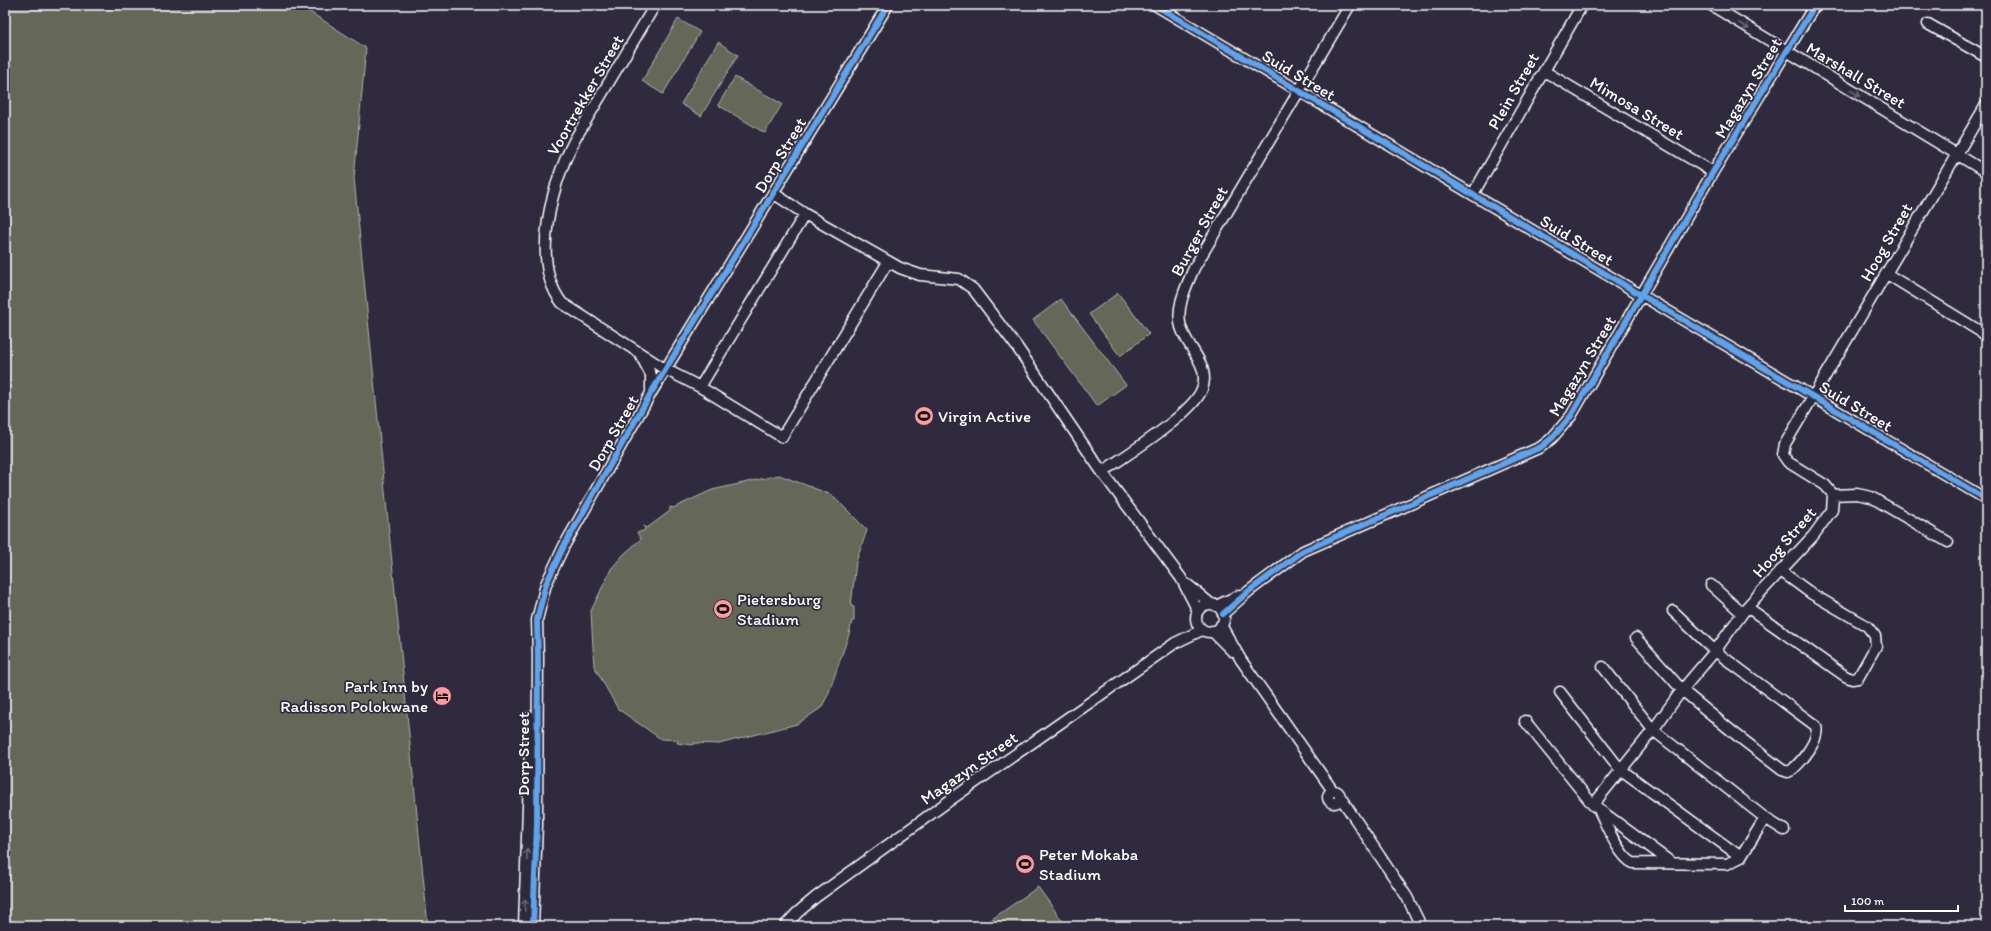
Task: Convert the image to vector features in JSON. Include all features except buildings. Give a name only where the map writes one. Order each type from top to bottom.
[{"type":"street","name":"Voortrekker Street","points":[[655,5],[564,160],[551,202],[547,227],[548,270],[557,296],[562,303],[575,313],[666,370],[700,387],[782,436],[888,262]]},
{"type":"street","name":"Dorp Street","points":[[533,926],[538,656],[536,634],[537,620],[546,584],[556,561],[651,393],[888,5]]},
{"type":"street","name":"Suid Street","points":[[1155,5],[1640,295],[1986,499]]},
{"type":"street","name":"Burger Street","points":[[1102,472],[1181,416],[1203,388],[1204,378],[1202,366],[1181,327],[1180,312],[1187,285],[1194,268],[1350,5]]},
{"type":"street","name":"Plein Street","points":[[1473,194],[1582,5]]},
{"type":"street","name":"Marshall Street","points":[[1711,5],[1986,172]]},
{"type":"street","name":"Magazyn Street","points":[[1223,614],[1249,591],[1303,551],[1514,460],[1546,443],[1562,428],[1571,416],[1640,295],[1713,172],[1815,5]]},
{"type":"street","points":[[1928,24],[1986,57]]},
{"type":"street","name":"Mimosa Street","points":[[1544,71],[1713,172]]},
{"type":"street","name":"Hoog Street","points":[[1596,807],[1620,769],[1653,730],[1682,690],[1715,651],[1745,610],[1782,572],[1823,524],[1832,510],[1833,495],[1825,485],[1788,462],[1783,455],[1785,444],[1986,105]]},
{"type":"street","points":[[773,193],[805,214],[908,272],[958,279],[973,289],[1017,348],[1102,472],[1181,578],[1198,611],[1204,627],[1241,660]]},
{"type":"street","points":[[700,387],[805,214]]},
{"type":"street","points":[[1887,274],[1986,335]]},
{"type":"street","points":[[640,354],[651,375],[651,393]]},
{"type":"street","points":[[1833,495],[1857,494],[1871,497],[1948,542]]},
{"type":"street","points":[[1711,584],[1745,610],[1845,676],[1852,679],[1858,678],[1876,646],[1873,632],[1868,626],[1812,594],[1782,572]]},
{"type":"street","points":[[1181,578],[1223,614],[1221,625],[1241,660],[1331,792],[1340,793],[1338,801],[1359,828],[1407,897],[1420,926]]},
{"type":"street","name":"Magazyn Street","points":[[1214,605],[1249,591]]},
{"type":"street","points":[[1198,611],[1202,607],[1214,605]]},
{"type":"street","points":[[1636,638],[1682,690],[1734,734],[1782,770],[1788,772],[1795,767],[1817,734],[1816,726],[1715,651],[1673,611]]},
{"type":"street","points":[[1204,627],[1221,625]]},
{"type":"street","name":"Magazyn Street","points":[[785,926],[797,913],[816,898],[953,798],[1175,643],[1204,627]]},
{"type":"street","name":"Dorp Street","points":[[524,926],[532,645],[536,634]]},
{"type":"street","points":[[1603,667],[1653,730],[1765,818],[1784,830]]},
{"type":"street","points":[[1560,692],[1620,769],[1741,857]]},
{"type":"street","points":[[1525,721],[1596,807],[1626,859],[1638,863],[1727,864],[1741,857],[1765,818]]},
{"type":"street","points":[[1596,807],[1672,863]]},
{"type":"green space","points":[[5,5],[299,5],[366,48],[354,178],[428,926],[5,926]]},
{"type":"green space","points":[[678,19],[700,32],[663,94],[642,81]]},
{"type":"green space","points":[[718,42],[738,55],[701,116],[681,104]]},
{"type":"green space","points":[[735,77],[782,104],[765,133],[718,105]]},
{"type":"green space","points":[[1118,293],[1149,334],[1120,356],[1089,314]]},
{"type":"green space","points":[[1061,299],[1126,385],[1097,406],[1033,320]]},
{"type":"green space","name":"Pietersburg Stadium","points":[[779,475],[832,495],[867,530],[856,562],[851,606],[854,607],[854,621],[852,621],[828,695],[821,708],[797,724],[719,744],[694,743],[693,745],[677,743],[678,740],[661,739],[618,709],[594,666],[591,611],[611,569],[623,555],[641,539],[637,533],[645,530],[644,526],[647,528],[670,511],[670,507],[673,508],[712,490]]},
{"type":"green space","name":"Peter Mokaba Stadium","points":[[1038,887],[1066,926],[982,926]]},
{"type":"cycle path","points":[[533,926],[537,825],[537,620],[546,584],[564,546],[651,393],[888,5]]},
{"type":"cycle path","points":[[1155,5],[1986,499]]},
{"type":"cycle path","points":[[1223,614],[1249,591],[1303,551],[1541,447],[1552,438],[1571,416],[1713,172],[1815,5]]},
{"type":"place","name":"Virgin Active","points":[[924,416]]},
{"type":"place","name":"Pietersburg Stadium","points":[[723,609]]},
{"type":"place","name":"Park Inn by Radisson Polokwane","points":[[442,696]]},
{"type":"place","name":"Peter Mokaba Stadium","points":[[1025,864]]}]
